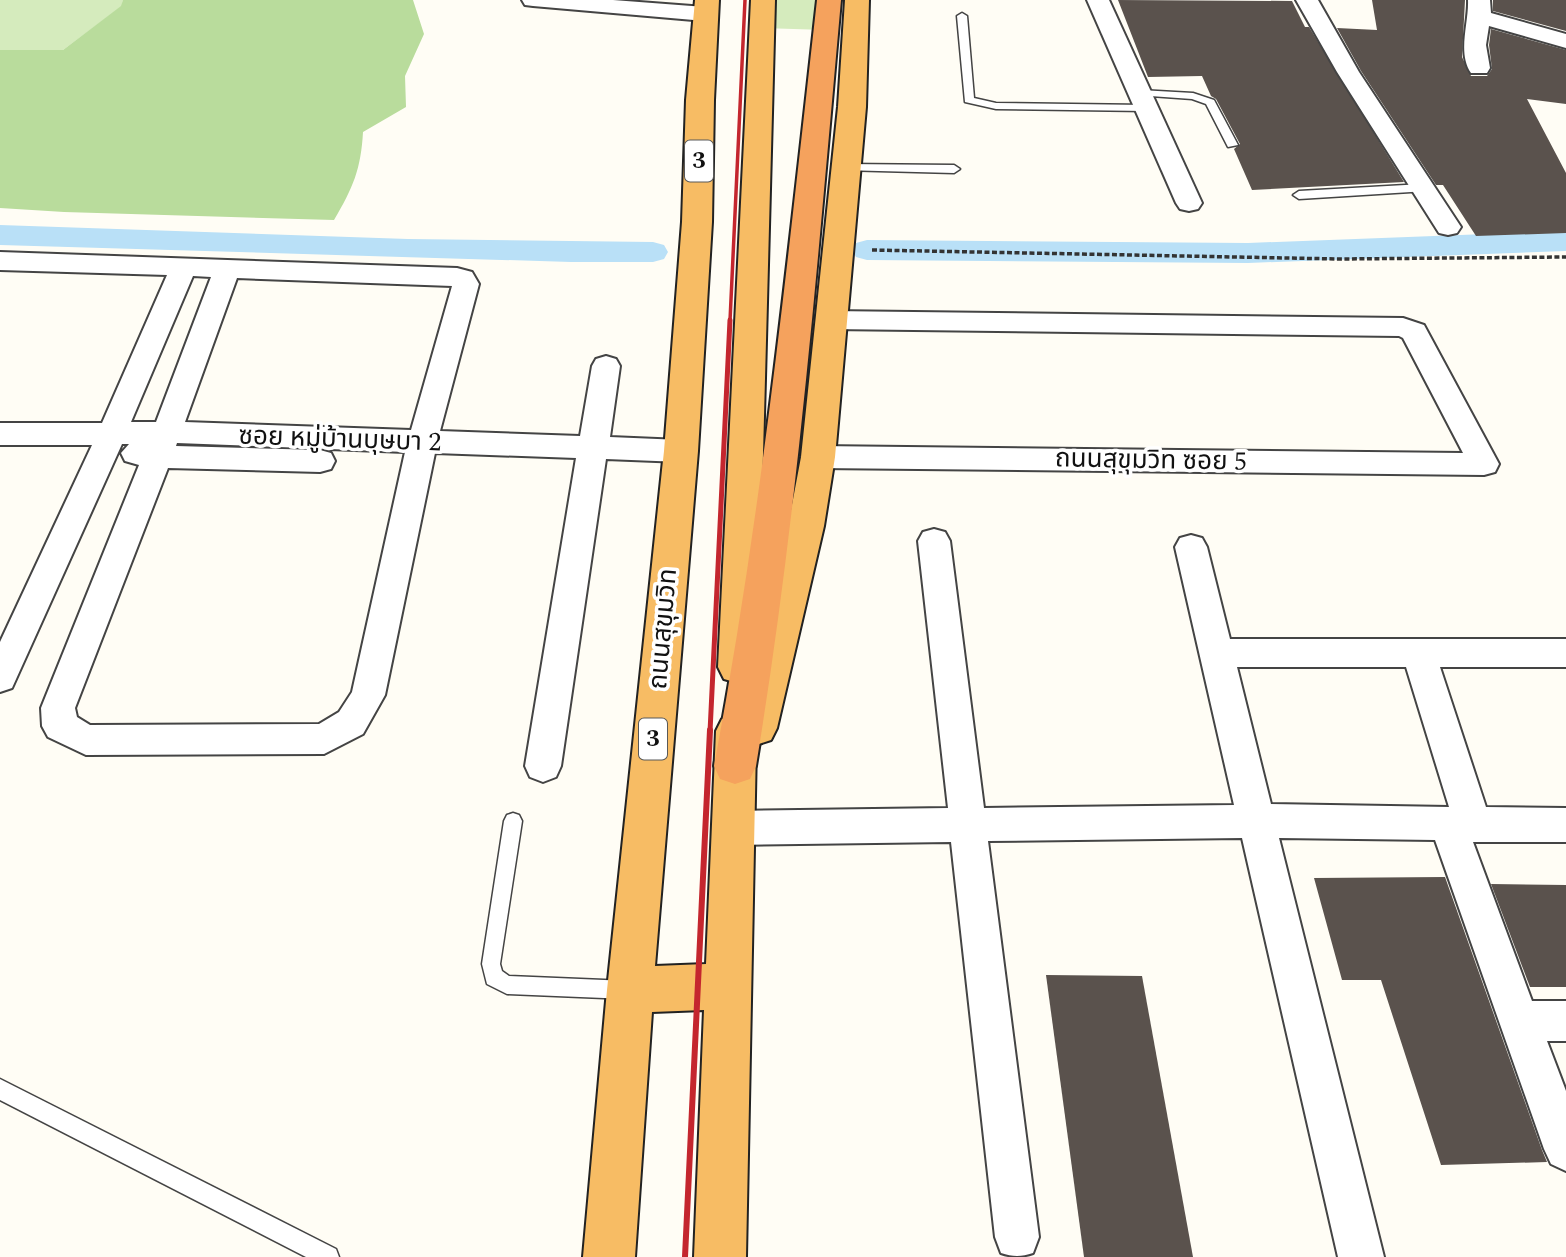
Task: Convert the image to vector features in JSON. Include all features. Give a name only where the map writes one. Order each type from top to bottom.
[{"type":"highway","points":[[725,1255],[728,986],[763,0]]},
{"type":"highway","points":[[735,766],[754,660],[791,378],[829,0]]},
{"type":"highway","points":[[734,824],[806,526],[818,457],[852,107],[857,0]]},
{"type":"highway","name":"ถนนสุขุมวิท","points":[[609,1257],[630,990],[679,461],[697,222],[706,7]]},
{"type":"highway","points":[[630,990],[728,986]]},
{"type":"street","points":[[533,0],[706,7]]},
{"type":"street","points":[[1098,0],[1189,203]]},
{"type":"street","points":[[1307,0],[1348,72],[1448,228]]},
{"type":"street","points":[[1479,68],[1475,45],[1480,8],[1566,41]]},
{"type":"street","points":[[0,261],[184,267],[463,278],[466,284],[419,454],[368,695],[351,723],[324,739],[86,740],[60,726],[58,708],[227,269]]},
{"type":"street","points":[[0,678],[109,441],[184,267]]},
{"type":"street","name":"ถนนสุขุมวิท ซอย 5","points":[[818,457],[1484,464],[1414,332],[1403,327],[830,320]]},
{"type":"street","points":[[542,766],[606,366]]},
{"type":"street","points":[[0,434],[161,445],[679,461]]},
{"type":"street","points":[[934,541],[1017,1237]]},
{"type":"street","points":[[1191,547],[1361,1257]]},
{"type":"street","points":[[1215,653],[1566,653]]},
{"type":"street","points":[[1419,653],[1460,825],[1519,1021],[1566,1149]]},
{"type":"street","points":[[734,824],[968,827],[1256,821],[1566,825]]},
{"type":"street","points":[[1519,1021],[1566,1021]]},
{"type":"lane","points":[[962,16],[969,100],[996,106],[1143,101],[1193,96],[1210,102],[1232,145]]},
{"type":"lane","points":[[845,168],[954,169]]},
{"type":"lane","points":[[1299,194],[1423,188]]},
{"type":"lane","points":[[513,821],[491,964],[494,977],[507,985],[630,990]]},
{"type":"lane","points":[[0,1089],[328,1257]]},
{"type":"path","points":[[836,250],[1339,259],[1566,257]]},
{"type":"green space","points":[[0,0],[123,0],[122,6],[63,50],[0,50]]},
{"type":"green space","points":[[123,0],[413,0],[424,34],[405,76],[406,107],[363,132],[355,178],[334,220],[0,208],[0,50],[63,50],[121,6]]},
{"type":"green space","points":[[763,0],[829,0],[825,30],[762,28]]},
{"type":"building","points":[[1118,0],[1292,1],[1305,27],[1309,27],[1404,182],[1252,190],[1234,149],[1240,144],[1202,76],[1148,77]]},
{"type":"building","points":[[1372,0],[1465,0],[1462,57],[1471,76],[1487,76],[1492,69],[1489,45],[1491,29],[1566,50],[1566,104],[1527,99],[1566,173],[1566,233],[1476,236],[1443,185],[1436,185],[1361,71],[1337,28],[1377,30]]},
{"type":"building","points":[[1493,0],[1566,0],[1566,31],[1493,11]]},
{"type":"building","points":[[1445,877],[1547,1162],[1441,1165],[1381,980],[1342,980],[1314,878]]},
{"type":"building","points":[[1491,884],[1566,885],[1566,987],[1530,987]]},
{"type":"building","points":[[1046,975],[1142,976],[1193,1257],[1084,1257]]},
{"type":"waterway","points":[[0,235],[408,248],[653,252]]},
{"type":"waterway","points":[[867,250],[1248,253],[1566,241]]},
{"type":"railway","points":[[730,321],[745,0]]},
{"type":"railway","points":[[710,732],[730,320]]},
{"type":"railway","points":[[685,1257],[710,730]]}]
